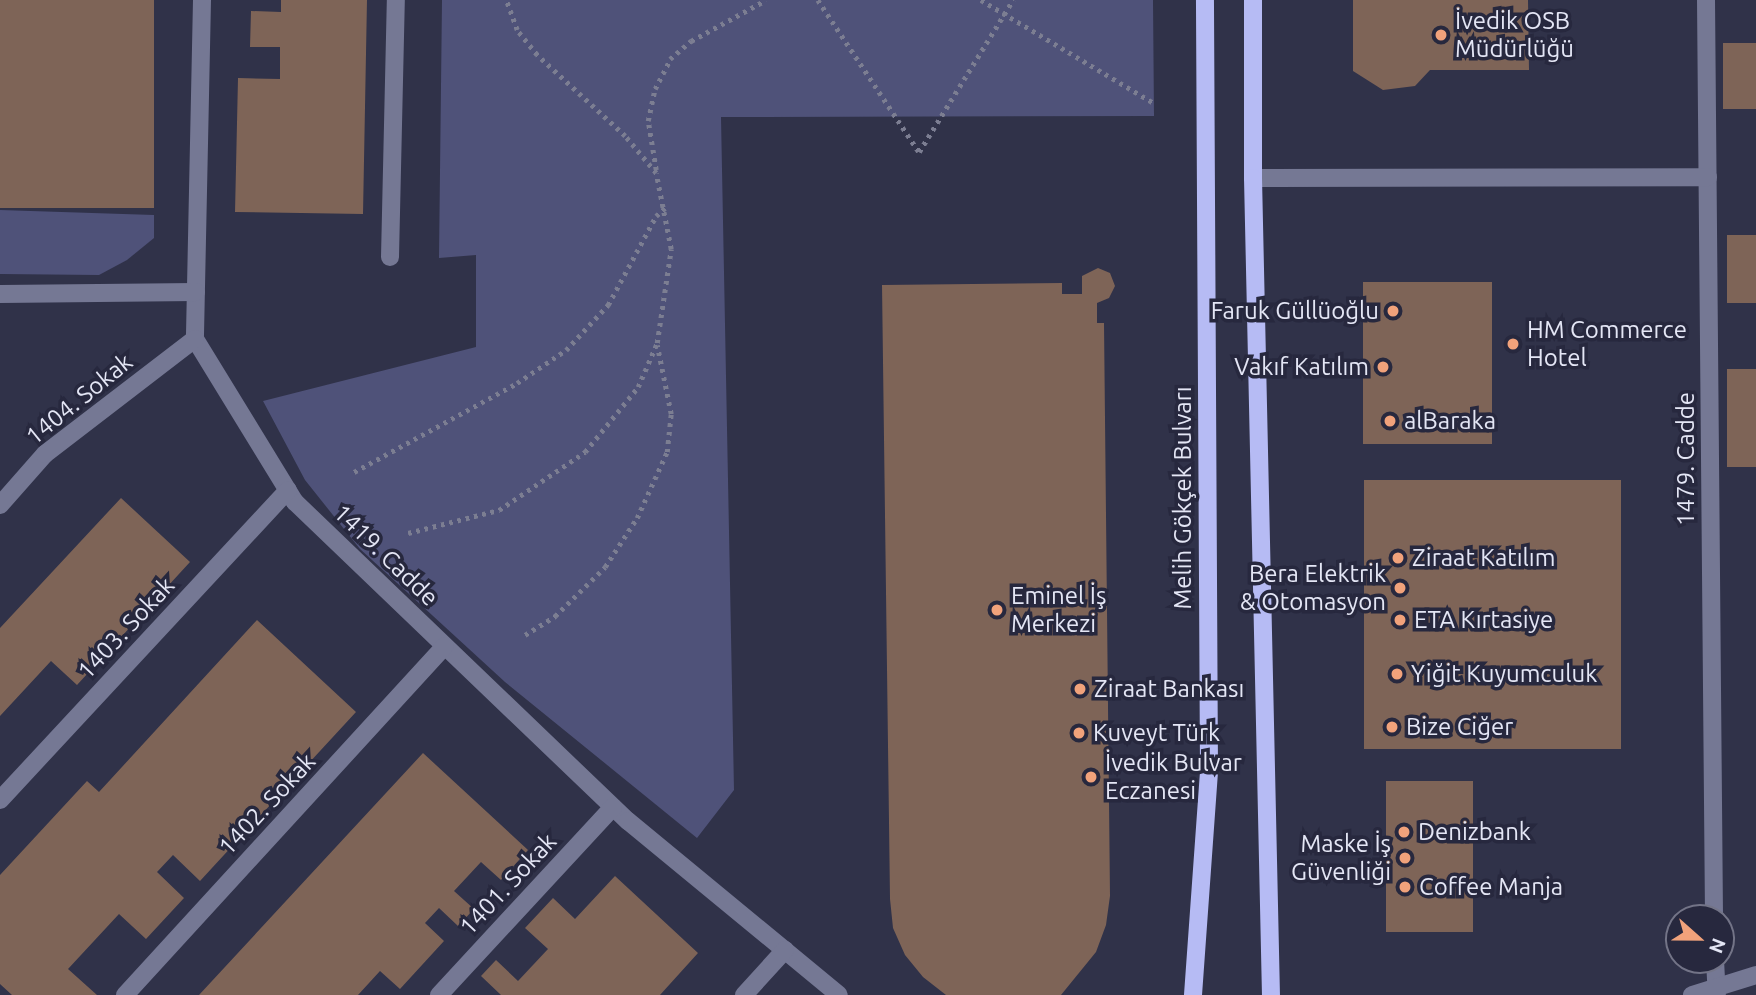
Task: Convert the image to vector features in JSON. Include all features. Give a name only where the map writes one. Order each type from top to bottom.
[{"type":"main road","name":"Melih Gökçek Bulvarı","points":[[1193,995],[1209,771],[1205,0]]},
{"type":"main road","points":[[1253,0],[1253,178],[1271,995]]},
{"type":"street","points":[[195,339],[202,0]]},
{"type":"street","points":[[390,257],[396,0]]},
{"type":"street","name":"1479. Cadde","points":[[1706,0],[1714,904]]},
{"type":"street","points":[[1253,178],[1708,177]]},
{"type":"street","points":[[0,294],[196,292]]},
{"type":"street","name":"1419. Cadde","points":[[195,339],[288,489],[445,646],[614,807],[839,995]]},
{"type":"street","name":"1404. Sokak","points":[[0,505],[45,454],[195,339]]},
{"type":"street","name":"1403. Sokak","points":[[0,800],[288,489]]},
{"type":"street","name":"1402. Sokak","points":[[125,995],[445,646]]},
{"type":"street","name":"1401. Sokak","points":[[439,995],[614,807]]},
{"type":"street","points":[[744,995],[785,950]]},
{"type":"street","points":[[1715,974],[1716,992]]},
{"type":"street","points":[[1692,995],[1716,992],[1756,975]]},
{"type":"path","points":[[506,0],[517,30],[537,55],[625,136],[656,173]]},
{"type":"path","points":[[408,533],[499,510],[585,452],[638,387],[657,343],[671,249],[648,121],[655,89],[670,59],[691,41],[766,0]]},
{"type":"path","points":[[818,0],[919,152],[1013,0]]},
{"type":"path","points":[[981,0],[1154,103]]},
{"type":"path","points":[[354,472],[517,383],[566,350],[608,305],[656,216],[665,208]]},
{"type":"path","points":[[525,635],[555,615],[605,568],[637,518],[667,452],[671,414],[657,343]]},
{"type":"shaded area","points":[[442,0],[1153,0],[1154,116],[721,117],[734,790],[697,838],[505,682],[360,549],[305,480],[263,401],[476,347],[476,255],[439,258]]},
{"type":"shaded area","points":[[0,210],[154,215],[154,238],[127,260],[99,275],[0,274]]},
{"type":"building","points":[[0,0],[154,0],[154,208],[0,208]]},
{"type":"building","points":[[281,0],[367,0],[363,214],[235,212],[238,78],[280,79],[280,47],[250,47],[251,11],[281,12]]},
{"type":"building","name":"İvedik OSB Müdürlüğü","points":[[1353,0],[1528,0],[1529,70],[1430,70],[1415,86],[1383,90],[1353,71]]},
{"type":"building","points":[[1723,43],[1756,43],[1756,109],[1723,109]]},
{"type":"building","points":[[1727,235],[1756,235],[1756,303],[1727,303]]},
{"type":"building","name":"Eminel İş Merkezi","points":[[1098,268],[1110,273],[1115,286],[1109,298],[1097,303],[1097,323],[1104,323],[1110,896],[1106,925],[1096,952],[1061,995],[946,995],[923,977],[905,955],[893,928],[890,899],[882,285],[1062,283],[1062,294],[1082,294],[1082,276]]},
{"type":"building","points":[[1363,282],[1492,282],[1492,444],[1363,444]]},
{"type":"building","points":[[1727,369],[1756,369],[1756,467],[1727,467]]},
{"type":"building","points":[[1364,480],[1621,480],[1621,749],[1364,749]]},
{"type":"building","points":[[121,498],[190,562],[77,685],[51,661],[0,716],[0,628]]},
{"type":"building","points":[[257,620],[356,712],[200,881],[173,855],[157,872],[184,898],[146,939],[119,914],[68,969],[97,995],[12,995],[0,984],[0,875],[87,781],[99,792]]},
{"type":"building","points":[[423,753],[528,850],[501,880],[481,862],[454,891],[474,909],[458,926],[439,908],[425,923],[444,941],[400,989],[380,971],[358,995],[199,995]]},
{"type":"building","points":[[1386,781],[1473,781],[1473,932],[1386,932]]},
{"type":"building","points":[[615,876],[698,953],[660,995],[501,995],[481,976],[496,960],[518,981],[548,949],[525,928],[553,898],[575,919]]},
{"type":"place","name":"İvedik OSB Müdürlüğü","points":[[1441,35]]},
{"type":"place","name":"Faruk Güllüoğlu","points":[[1393,311]]},
{"type":"place","name":"HM Commerce Hotel","points":[[1513,344]]},
{"type":"place","name":"Vakıf Katılım","points":[[1383,367]]},
{"type":"place","name":"alBaraka","points":[[1390,421]]},
{"type":"place","name":"Ziraat Katılım","points":[[1398,558]]},
{"type":"place","name":"Bera Elektrik & Otomasyon","points":[[1400,588]]},
{"type":"place","name":"Eminel İş Merkezi","points":[[997,610]]},
{"type":"place","name":"ETA Kırtasiye","points":[[1400,620]]},
{"type":"place","name":"Yiğit Kuyumculuk","points":[[1397,674]]},
{"type":"place","name":"Ziraat Bankası","points":[[1080,689]]},
{"type":"place","name":"Bize Ciğer","points":[[1392,727]]},
{"type":"place","name":"Kuveyt Türk","points":[[1079,733]]},
{"type":"place","name":"İvedik Bulvar Eczanesi","points":[[1091,777]]},
{"type":"place","name":"Denizbank","points":[[1404,832]]},
{"type":"place","name":"Maske İş Güvenliği","points":[[1405,858]]},
{"type":"place","name":"Coffee Manja","points":[[1405,887]]}]
